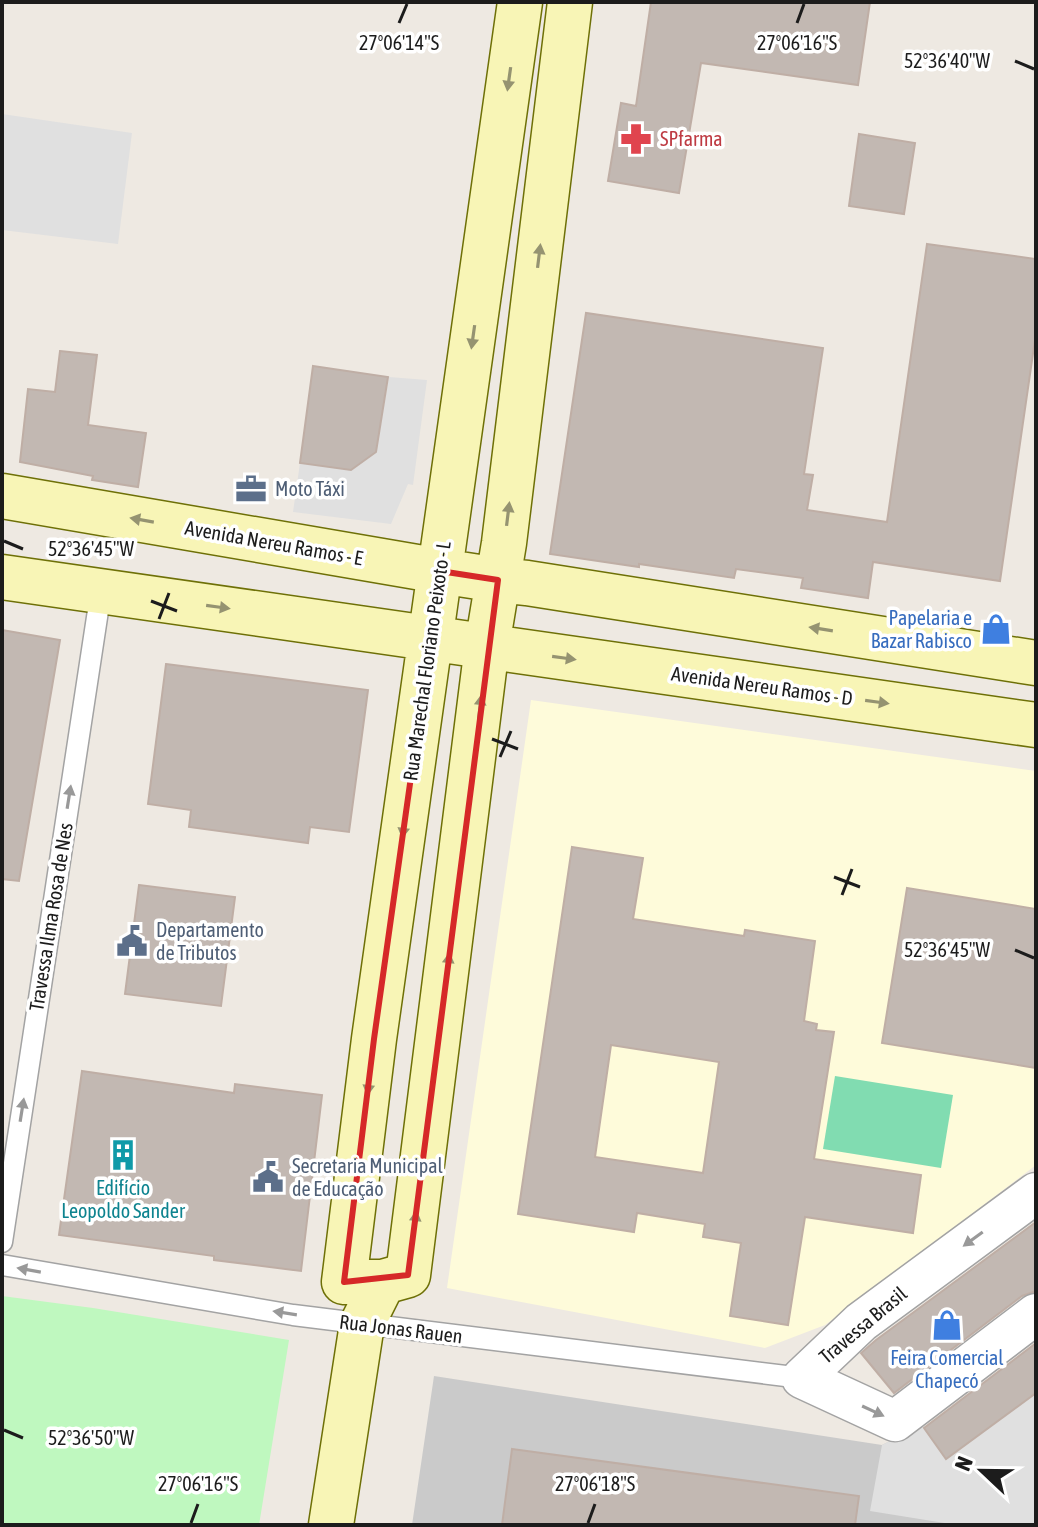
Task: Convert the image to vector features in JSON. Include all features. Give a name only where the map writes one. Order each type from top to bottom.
[{"type":"street","name":"Rua Marechal Floriano Peixoto - L","points":[[383,1282],[344,1282],[374,1039],[520,2]]},
{"type":"street","points":[[331,1525],[362,1324],[383,1282],[408,1275],[570,2]]},
{"type":"street","name":"Avenida Nereu Ramos - E","points":[[2,496],[498,580]]},
{"type":"street","points":[[2,577],[487,646]]},
{"type":"street","points":[[498,580],[1036,663]]},
{"type":"street","name":"Avenida Nereu Ramos - D","points":[[487,646],[1036,725]]},
{"type":"street","name":"Travessa Brasil","points":[[1036,1193],[861,1322],[802,1378],[895,1421],[1036,1314]]},
{"type":"lane","name":"Travessa Ilma Rosa de Nes","points":[[2,1242],[101,591]]},
{"type":"lane","name":"Rua Jonas Rauen","points":[[2,1265],[293,1315],[802,1378]]},
{"type":"highlighted area","points":[[440,571],[498,580],[408,1275],[344,1282],[374,1039]]},
{"type":"shaded area","points":[[2,114],[132,133],[118,244],[2,230]]},
{"type":"shaded area","points":[[389,377],[427,380],[413,485],[408,484],[391,524],[293,512],[300,463],[351,469],[376,452]]},
{"type":"shaded area","points":[[531,700],[1036,771],[1036,1165],[825,1325],[765,1348],[447,1288]]},
{"type":"shaded area","points":[[434,1376],[882,1445],[922,1425],[946,1459],[1036,1393],[1036,1525],[412,1525]]},
{"type":"shaded area","points":[[1036,1393],[1036,1525],[957,1525],[870,1511],[882,1445],[922,1425],[947,1459]]},
{"type":"green space","points":[[835,1076],[953,1095],[941,1168],[823,1149]]},
{"type":"green space","points":[[2,1296],[289,1340],[259,1525],[2,1525]]},
{"type":"building","points":[[651,2],[870,2],[858,85],[701,63],[679,193],[608,181],[621,103],[636,106]]},
{"type":"building","points":[[859,134],[915,143],[904,214],[849,206]]},
{"type":"building","points":[[927,244],[1036,259],[1036,333],[1000,581],[873,562],[868,598],[801,588],[803,578],[736,569],[734,578],[550,554],[586,313],[823,348],[804,474],[813,475],[807,510],[887,522]]},
{"type":"building","points":[[60,351],[97,355],[88,425],[146,433],[138,487],[92,480],[93,476],[20,462],[28,389],[55,392]]},
{"type":"building","points":[[313,366],[388,377],[376,452],[351,470],[300,463]]},
{"type":"building","points":[[2,630],[60,640],[19,881],[2,879]]},
{"type":"building","points":[[166,664],[368,690],[349,832],[310,827],[308,843],[189,827],[191,810],[148,804]]},
{"type":"building","points":[[572,847],[643,858],[633,919],[744,936],[745,930],[815,941],[804,1021],[817,1024],[816,1030],[834,1032],[814,1159],[921,1175],[913,1233],[805,1217],[788,1325],[730,1316],[741,1243],[703,1237],[705,1224],[637,1213],[634,1232],[518,1214]],"holes":[[[611,1045],[719,1062],[703,1173],[595,1157]]]},
{"type":"building","points":[[139,885],[235,897],[221,1006],[125,994]]},
{"type":"building","points":[[907,888],[1036,909],[1036,1068],[882,1043]]},
{"type":"building","points":[[82,1071],[234,1093],[235,1084],[322,1095],[301,1271],[59,1235]]},
{"type":"building","name":"Feira Comercial Chapecó","points":[[1036,1222],[1036,1291],[1022,1296],[894,1393],[861,1353]]},
{"type":"building","points":[[1036,1343],[1036,1393],[946,1459],[924,1428]]},
{"type":"building","points":[[512,1449],[859,1496],[855,1525],[502,1525]]},
{"type":"place","name":"SPfarma","points":[[636,139]]},
{"type":"place","name":"Moto Táxi","points":[[251,489]]},
{"type":"place","name":"Papelaria e Bazar Rabisco","points":[[996,629]]},
{"type":"place","name":"Departamento de Tributos","points":[[132,941]]},
{"type":"place","name":"Edifício Leopoldo Sander","points":[[123,1155]]},
{"type":"place","name":"Secretaria Municipal de Educação","points":[[268,1177]]},
{"type":"place","name":"Feira Comercial Chapecó","points":[[947,1325]]}]
